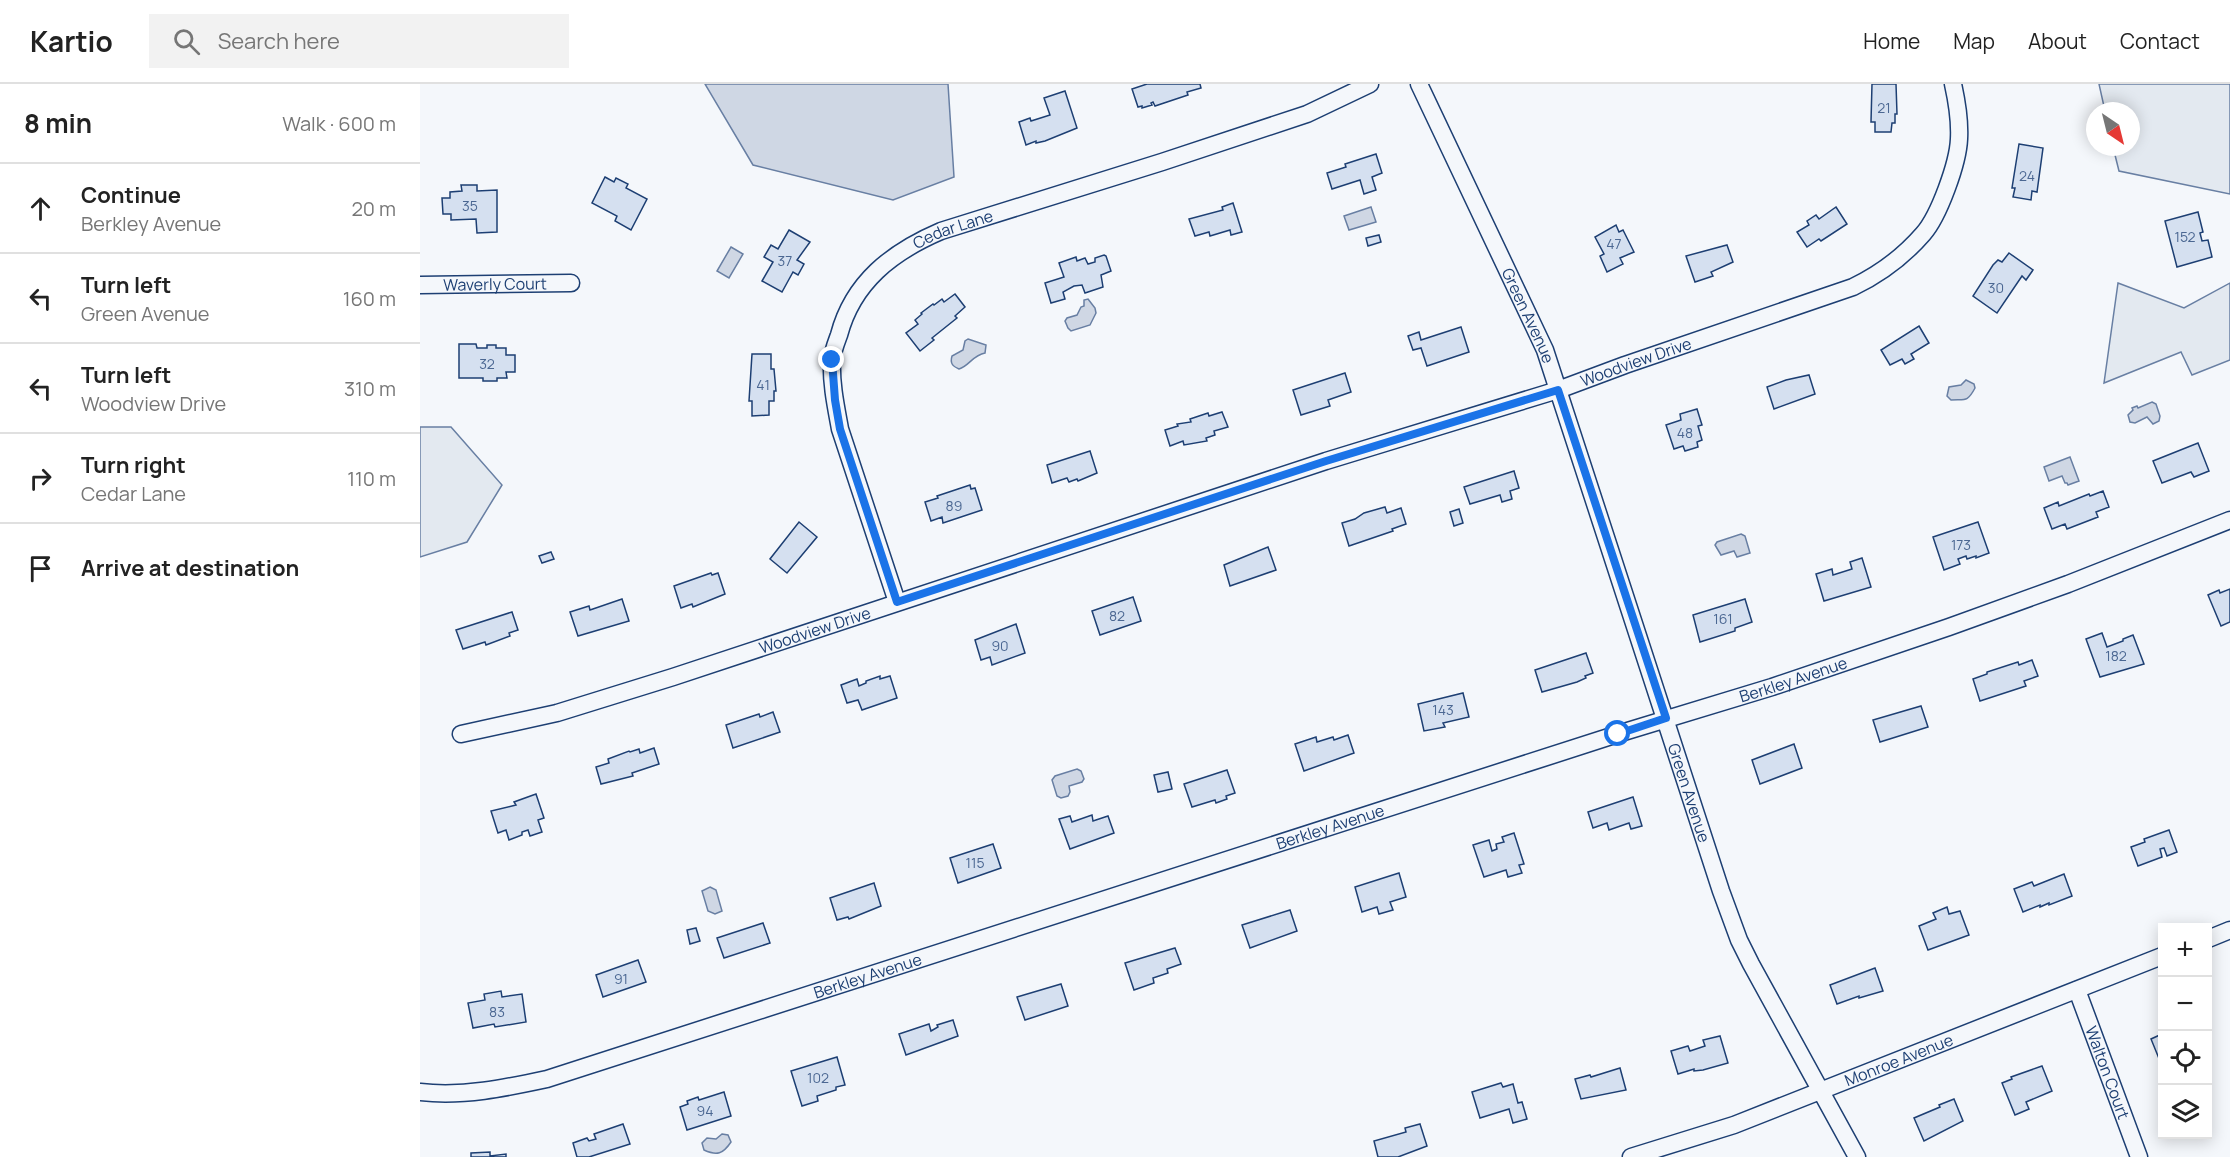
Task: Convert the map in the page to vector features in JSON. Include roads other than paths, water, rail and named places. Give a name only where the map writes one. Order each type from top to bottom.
[{"type":"street","name":"Cedar Lane","points":[[897,602],[840,429],[835,400],[832,360],[844,315],[862,285],[899,253],[941,231],[1307,114],[1370,84]]},
{"type":"street","name":"Green Avenue","points":[[1419,84],[1545,350],[1739,940],[1857,1157]]},
{"type":"street","name":"Woodview Drive","points":[[461,734],[557,713],[673,677],[1326,461],[1558,390],[1853,287],[1877,275],[1899,258],[1924,233],[1941,204],[1959,142],[1958,104],[1953,84]]},
{"type":"street","name":"Waverly Court","points":[[420,285],[571,283]]},
{"type":"street","name":"Berkley Avenue","points":[[420,1092],[458,1094],[494,1090],[547,1079],[1666,718],[1783,683],[2068,584],[2230,520]]},
{"type":"street","points":[[2212,937],[2230,930]]},
{"type":"street","name":"Monroe Avenue","points":[[1631,1157],[1696,1138],[1821,1091],[2158,958]]},
{"type":"street","name":"Walton Court","points":[[2077,990],[2139,1157]]}]
